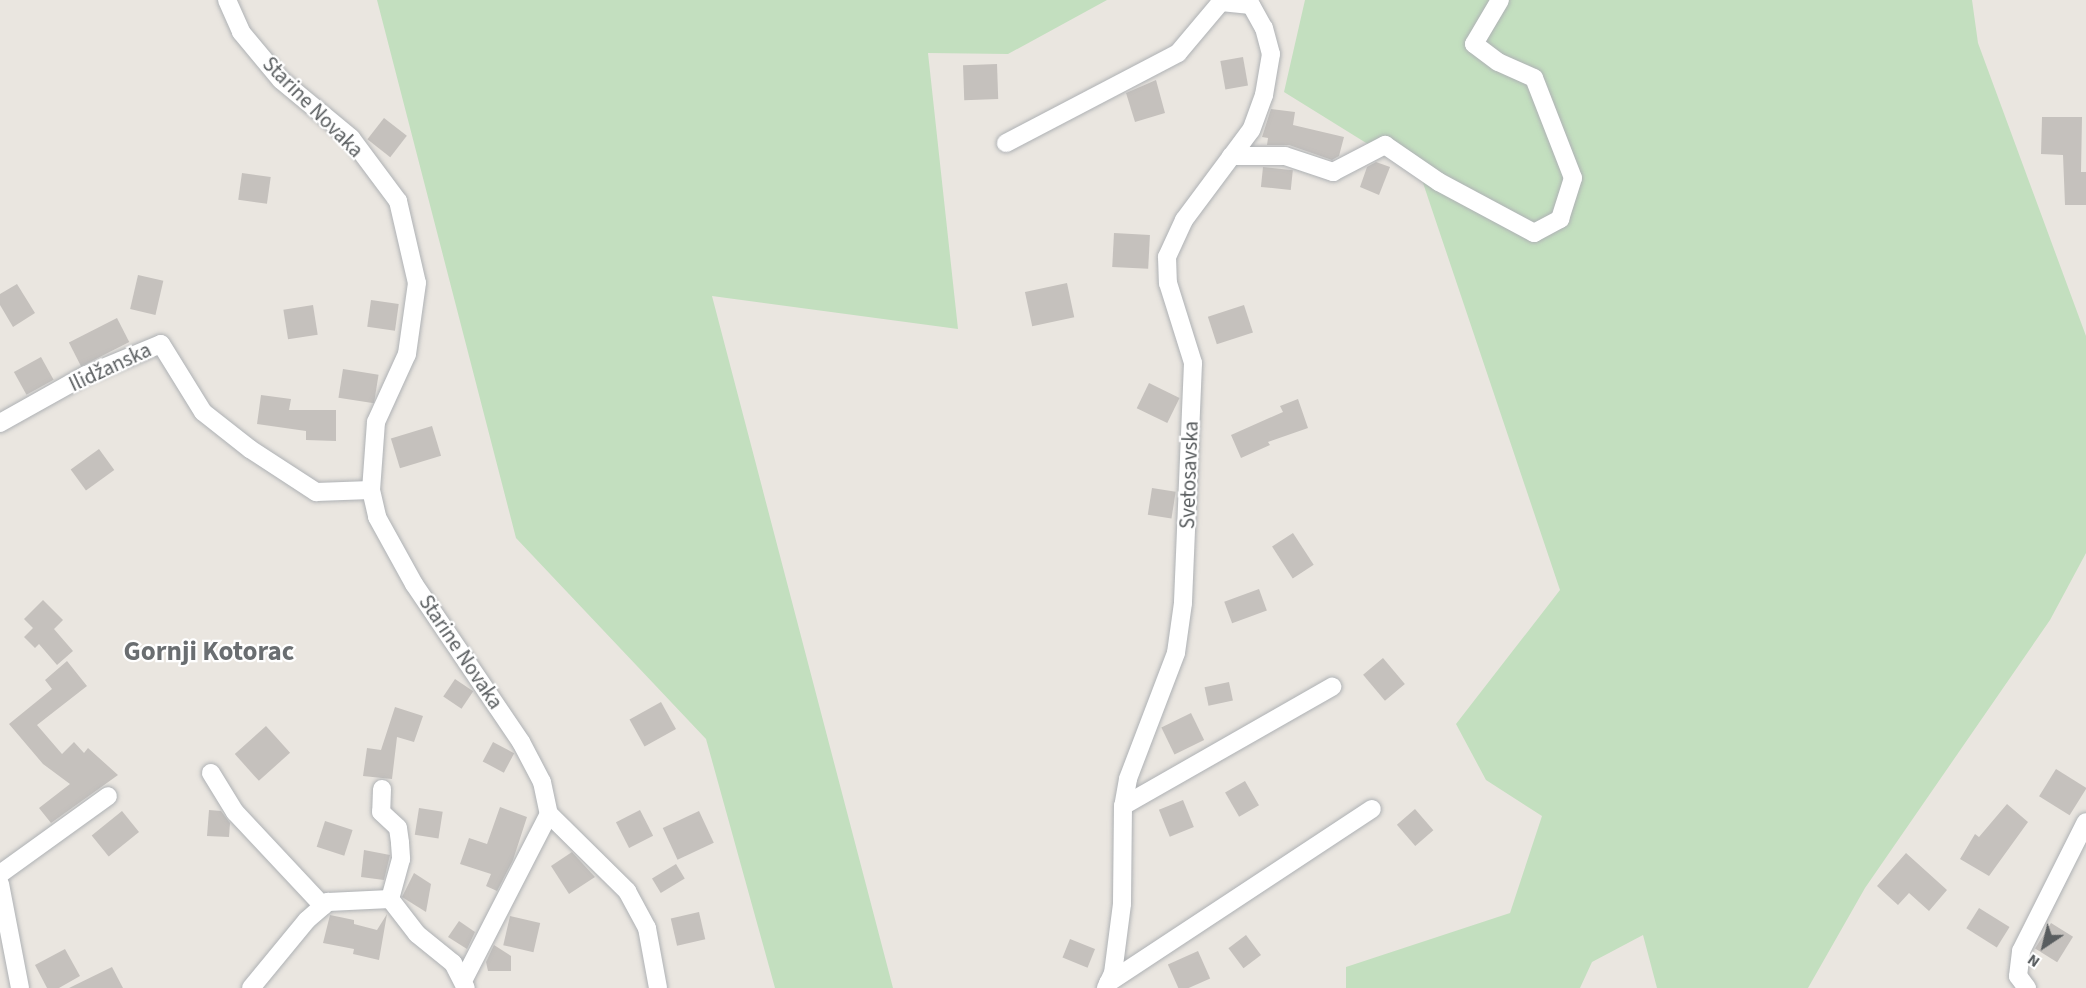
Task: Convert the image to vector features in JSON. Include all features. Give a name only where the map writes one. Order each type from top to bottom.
[{"type":"street","name":"Starine Novaka","points":[[227,0],[241,32],[281,80],[351,138],[398,201],[417,283],[406,354],[376,422],[371,490],[377,517],[414,584],[521,742],[542,782],[549,814]]},
{"type":"street","points":[[1231,156],[1285,156],[1333,172],[1385,145],[1439,182],[1534,233],[1560,219],[1574,178],[1534,78],[1498,62],[1474,44],[1500,0]]},
{"type":"street","name":"Svetosavska","points":[[1006,143],[1178,53],[1221,2],[1236,1],[1251,5],[1264,28],[1271,54],[1264,94],[1251,130],[1184,220],[1167,257],[1168,283],[1193,363],[1183,603],[1176,653],[1138,742],[1123,806],[1122,904],[1107,985]]},
{"type":"street","name":"Ilidžanska","points":[[0,423],[86,375],[160,344],[203,412],[250,449],[316,492],[371,490]]},
{"type":"street","points":[[1123,806],[1332,687]]},
{"type":"street","points":[[211,773],[235,812],[323,906]]},
{"type":"street","points":[[382,789],[381,812],[398,828],[400,843],[390,899],[417,934],[453,963],[465,984]]},
{"type":"street","points":[[0,874],[108,796]]},
{"type":"street","name":"Svetosavska","points":[[1107,985],[1372,809]]},
{"type":"street","points":[[465,984],[549,814],[627,891],[647,928],[658,988]]},
{"type":"street","points":[[2027,988],[2018,976],[2022,951],[2086,822]]},
{"type":"street","points":[[0,884],[20,988]]},
{"type":"street","points":[[251,988],[272,959],[328,902],[390,899]]},
{"type":"green space","points":[[377,0],[1107,0],[1008,54],[928,53],[958,329],[712,296],[893,988],[775,988],[706,739],[516,538]]},
{"type":"green space","points":[[1305,0],[1972,0],[1978,43],[2086,336],[2086,553],[2050,620],[1865,888],[1808,988],[1657,988],[1643,935],[1592,962],[1580,988],[1346,988],[1346,967],[1510,913],[1542,816],[1486,780],[1456,724],[1560,590],[1421,177],[1284,92]]},
{"type":"building","points":[[1243,57],[1248,86],[1225,90],[1220,61]]},
{"type":"building","points":[[997,64],[998,99],[964,100],[963,65]]},
{"type":"building","points":[[1156,80],[1165,113],[1135,122],[1126,93]]},
{"type":"building","points":[[1271,109],[1295,112],[1293,125],[1344,137],[1339,156],[1332,160],[1289,145],[1267,145],[1268,138],[1262,137]]},
{"type":"building","points":[[2042,117],[2082,117],[2081,172],[2086,172],[2086,205],[2065,205],[2063,155],[2041,154]]},
{"type":"building","points":[[384,118],[407,136],[390,157],[367,139]]},
{"type":"building","points":[[1376,162],[1390,167],[1379,195],[1360,187],[1367,167]]},
{"type":"building","points":[[1263,167],[1293,170],[1291,190],[1261,187]]},
{"type":"building","points":[[242,173],[271,177],[267,204],[238,200]]},
{"type":"building","points":[[1114,233],[1150,235],[1148,269],[1112,267]]},
{"type":"building","points":[[138,275],[163,281],[155,315],[130,309]]},
{"type":"building","points":[[1067,283],[1074,317],[1032,326],[1025,292]]},
{"type":"building","points":[[17,284],[35,313],[13,327],[0,305],[0,294]]},
{"type":"building","points":[[371,300],[399,304],[395,331],[367,327]]},
{"type":"building","points":[[313,305],[318,335],[288,339],[283,310]]},
{"type":"building","points":[[1244,305],[1253,333],[1217,344],[1208,317]]},
{"type":"building","points":[[117,318],[129,342],[81,367],[69,343]]},
{"type":"building","points":[[41,357],[54,380],[26,395],[14,372]]},
{"type":"building","points":[[343,369],[379,375],[374,403],[338,398]]},
{"type":"building","points":[[1149,383],[1180,398],[1167,423],[1137,408]]},
{"type":"building","points":[[261,395],[291,399],[289,410],[336,410],[336,441],[306,440],[306,431],[257,424]]},
{"type":"building","points":[[1298,399],[1308,428],[1268,442],[1270,445],[1241,458],[1231,435],[1283,412],[1280,406]]},
{"type":"building","points":[[432,426],[441,456],[400,468],[391,439]]},
{"type":"building","points":[[99,449],[114,470],[86,491],[71,470]]},
{"type":"building","points":[[1152,488],[1176,492],[1171,518],[1148,515]]},
{"type":"building","points":[[1293,533],[1314,565],[1293,578],[1272,547]]},
{"type":"building","points":[[1259,589],[1267,611],[1232,623],[1224,602]]},
{"type":"building","points":[[43,600],[63,620],[54,629],[73,651],[57,665],[39,644],[35,648],[24,637],[33,628],[24,619]]},
{"type":"building","points":[[1383,658],[1405,684],[1385,701],[1363,675]]},
{"type":"building","points":[[67,661],[87,686],[37,725],[62,754],[74,742],[84,753],[88,748],[118,775],[51,823],[39,808],[70,784],[43,764],[9,724],[52,689],[45,680]]},
{"type":"building","points":[[455,679],[473,691],[461,709],[443,696]]},
{"type":"building","points":[[1229,682],[1233,701],[1208,706],[1205,687]]},
{"type":"building","points":[[661,702],[676,729],[645,747],[630,719]]},
{"type":"building","points":[[395,707],[423,716],[414,742],[397,737],[392,779],[363,776],[367,748],[381,750]]},
{"type":"building","points":[[1191,713],[1204,740],[1174,754],[1161,727]]},
{"type":"building","points":[[266,726],[290,753],[259,781],[235,754]]},
{"type":"building","points":[[493,742],[514,753],[504,773],[483,761]]},
{"type":"building","points":[[2056,769],[2086,788],[2070,815],[2039,796]]},
{"type":"building","points":[[1245,781],[1259,805],[1239,817],[1225,793]]},
{"type":"building","points":[[1183,800],[1194,827],[1170,837],[1159,810]]},
{"type":"building","points":[[2007,804],[2028,822],[1989,876],[1960,859],[1975,834],[1979,837]]},
{"type":"building","points":[[500,807],[527,817],[513,860],[497,891],[486,886],[491,874],[460,864],[469,838],[487,844]]},
{"type":"building","points":[[419,808],[443,812],[438,838],[415,835]]},
{"type":"building","points":[[1415,809],[1433,830],[1415,846],[1397,825]]},
{"type":"building","points":[[209,810],[221,811],[230,823],[229,837],[207,836]]},
{"type":"building","points":[[640,810],[653,836],[629,848],[616,822]]},
{"type":"building","points":[[122,811],[139,832],[109,857],[92,836]]},
{"type":"building","points":[[699,811],[714,843],[678,860],[663,828]]},
{"type":"building","points":[[325,821],[353,830],[344,856],[317,847]]},
{"type":"building","points":[[364,850],[390,855],[384,880],[361,877]]},
{"type":"building","points":[[572,852],[595,877],[569,894],[551,866]]},
{"type":"building","points":[[1906,853],[1947,890],[1929,911],[1909,893],[1898,905],[1877,886]]},
{"type":"building","points":[[676,864],[685,879],[661,893],[652,878]]},
{"type":"building","points":[[414,873],[431,884],[426,912],[402,897]]},
{"type":"building","points":[[1979,908],[2010,927],[1997,947],[1966,928]]},
{"type":"building","points":[[699,912],[705,939],[677,946],[671,919]]},
{"type":"building","points":[[387,914],[379,960],[353,954],[354,949],[323,943],[330,915],[354,920],[354,924],[377,930]]},
{"type":"building","points":[[510,916],[540,923],[533,952],[503,945]]},
{"type":"building","points":[[459,921],[475,932],[467,949],[448,937]]},
{"type":"building","points":[[2051,923],[2073,937],[2057,962],[2035,948]]},
{"type":"building","points":[[1246,935],[1261,955],[1243,968],[1228,948]]},
{"type":"building","points":[[1070,939],[1095,949],[1088,968],[1063,958]]},
{"type":"building","points":[[494,945],[511,956],[511,971],[488,971],[486,962]]},
{"type":"building","points":[[65,949],[80,976],[59,988],[47,988],[35,965]]},
{"type":"building","points":[[1198,951],[1210,978],[1189,988],[1178,988],[1168,964]]},
{"type":"building","points":[[112,967],[123,988],[69,988]]},
{"type":"district","name":"Gornji Kotorac","points":[[209,652]]}]
